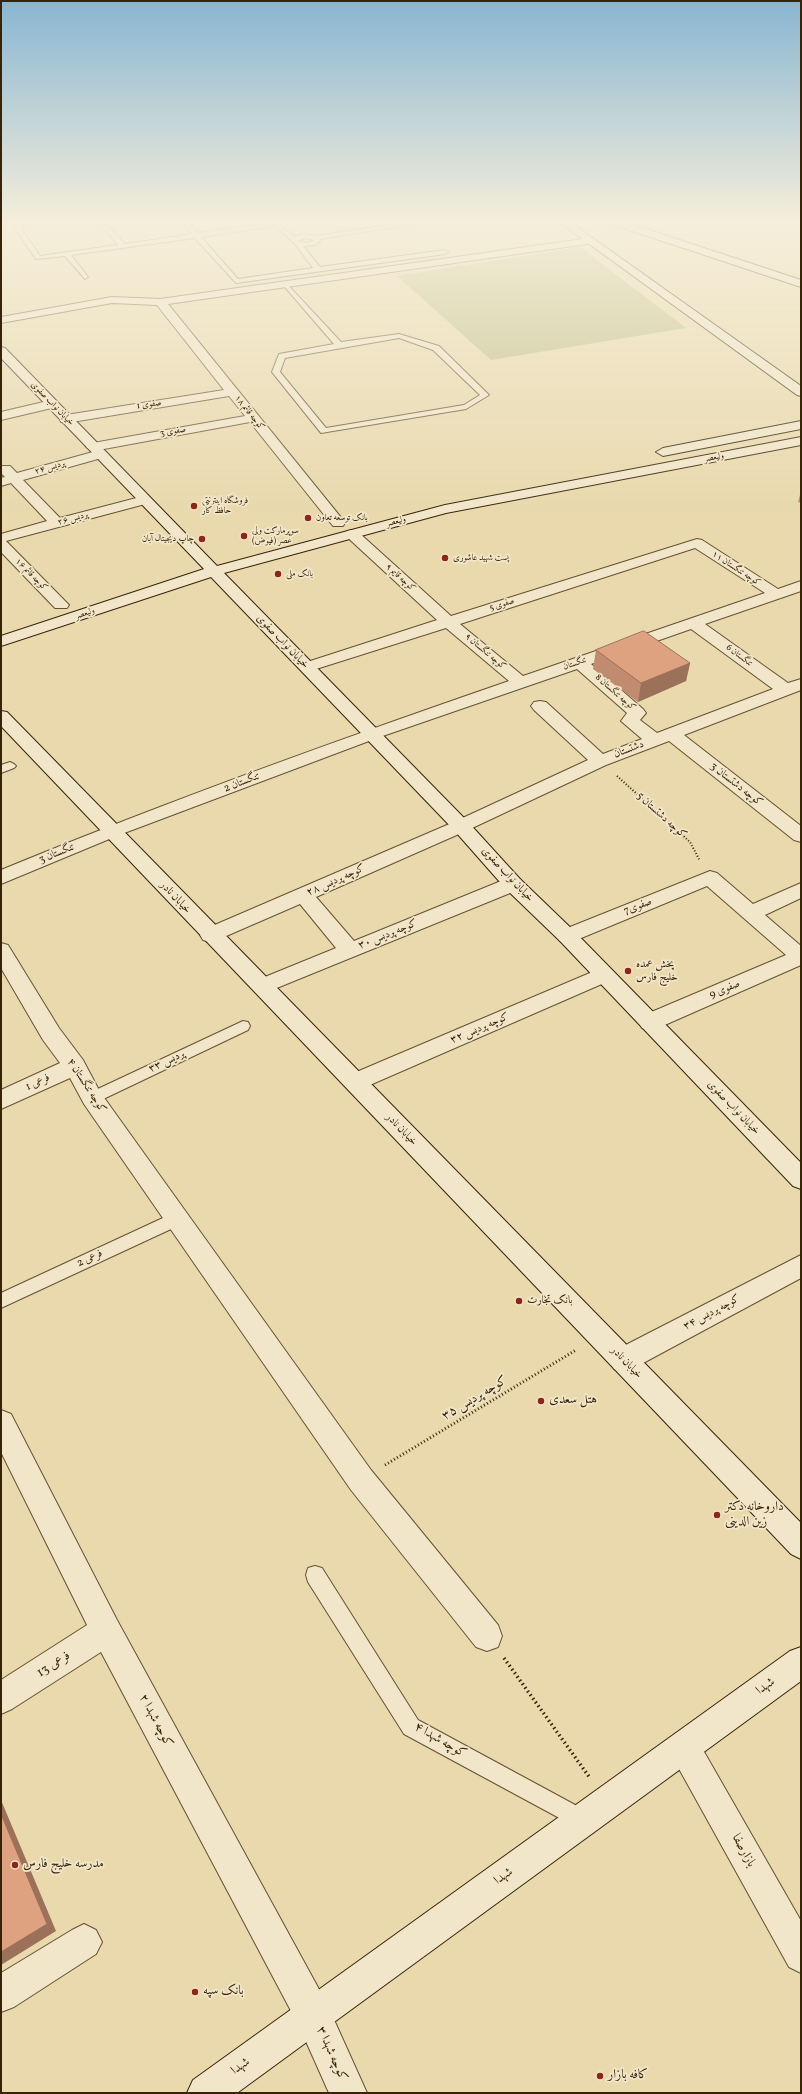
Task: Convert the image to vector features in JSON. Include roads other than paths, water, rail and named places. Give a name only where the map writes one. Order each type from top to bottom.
[{"type":"street","name":"کوچه قائم ۱۸","points":[[174,320],[338,523]]},
{"type":"street","points":[[700,320],[801,392]]},
{"type":"street","name":"خیابان نواب صفوی","points":[[1,351],[461,826],[513,884],[567,936],[801,1178]]},
{"type":"street","name":"صفوی 1","points":[[66,419],[232,392]]},
{"type":"street","points":[[1,416],[52,404]]},
{"type":"street","name":"صفوی 3","points":[[96,450],[253,418]]},
{"type":"street","name":"ولیعصر","points":[[648,455],[801,425]]},
{"type":"street","name":"ولیعصر","points":[[188,565],[208,566],[352,534],[445,509],[801,441]]},
{"type":"street","name":"پردیس ۲۴","points":[[8,480],[96,450]]},
{"type":"street","points":[[1,466],[8,480],[56,523]]},
{"type":"street","points":[[517,480],[530,493]]},
{"type":"street","name":"پردیس ۲۶","points":[[1,538],[144,500]]},
{"type":"street","points":[[323,527],[352,519]]},
{"type":"street","name":"کوچه قایم ۹","points":[[352,534],[448,622]]},
{"type":"street","name":"صفوی 5","points":[[307,667],[697,543]]},
{"type":"street","name":"کوچه تنگستان ۱۱","points":[[697,543],[776,594]]},
{"type":"street","name":"کوچه قائم ۱۶","points":[[1,544],[61,605]]},
{"type":"street","name":"ولیعصر","points":[[1,641],[208,566],[240,550]]},
{"type":"street","name":"تنگستان","points":[[371,734],[801,586]]},
{"type":"street","name":"ولیعصر","points":[[46,610],[76,601]]},
{"type":"street","name":"کوچه تنگستان ۹","points":[[448,622],[521,683]]},
{"type":"street","name":"تنگستان 6","points":[[693,623],[794,687]]},
{"type":"street","name":"کوچه تنگستان 8","points":[[579,662],[637,713],[630,721],[655,740]]},
{"type":"street","name":"دشتستان","points":[[461,826],[600,761],[794,687]]},
{"type":"street","points":[[540,706],[600,761]]},
{"type":"street","name":"خیابان نادر","points":[[1,716],[210,935],[262,986],[280,1008],[303,1028],[801,1544]]},
{"type":"street","name":"تنگستان 2","points":[[112,831],[371,734]]},
{"type":"street","name":"کوچه دشتستان 3","points":[[672,734],[801,836]]},
{"type":"street","name":"کوچه پردیس ۲۸","points":[[210,935],[461,826]]},
{"type":"street","name":"تنگستان 3","points":[[1,877],[112,831]]},
{"type":"street","name":"صفوی7","points":[[567,936],[710,878],[751,913]]},
{"type":"street","name":"کوچه پردیس ۳۰","points":[[262,986],[513,884]]},
{"type":"street","points":[[801,890],[751,913],[801,957]]},
{"type":"street","points":[[303,895],[350,950]]},
{"type":"street","name":"کوچه تنگستان ۴","points":[[1,950],[51,1034],[75,1066],[92,1098],[178,1218],[361,1480],[487,1636]]},
{"type":"street","name":"صفوی 9","points":[[650,1022],[801,957]]},
{"type":"street","name":"کوچه پردیس ۳۲","points":[[355,1082],[604,975]]},
{"type":"street","name":"فرعی 1","points":[[1,1100],[75,1066]]},
{"type":"street","name":"کوچه پردیس ۳۴","points":[[623,1360],[801,1266]]},
{"type":"street","name":"کوچه شهدا ۲","points":[[1,1424],[106,1631],[313,2015]]},
{"type":"street","name":"فرعی 13","points":[[1,1698],[106,1631]]},
{"type":"street","name":"شهدا","points":[[206,2093],[801,1662]]},
{"type":"street","name":"بازارصفا","points":[[684,1746],[801,1955]]},
{"type":"street","points":[[1,1994],[84,1942]]},
{"type":"street","name":"کوچه شهدا ۳","points":[[313,2015],[348,2093]]},
{"type":"lane","points":[[317,320],[339,345]]},
{"type":"lane","points":[[399,336],[436,348],[485,395],[466,407],[324,430],[276,372],[282,356],[339,345],[399,336]]},
{"type":"lane","name":"پردیس ۳۳","points":[[92,1098],[243,1026]]},
{"type":"lane","name":"فرعی 2","points":[[1,1301],[178,1218]]},
{"type":"lane","name":"کوچه شهدا ۴","points":[[315,1575],[411,1727],[595,1811]]},
{"type":"place","name":"فروشگاه اینترنتی حافظ کار","points":[[194,506]]},
{"type":"place","name":"بانک توسعه تعاون","points":[[308,518]]},
{"type":"place","name":"سوپرمارکت ولی عصر (فیوض)","points":[[244,536]]},
{"type":"place","name":"چاپ دیجیتال آبان","points":[[202,539]]},
{"type":"place","name":"پست شهید عاشوری","points":[[445,558]]},
{"type":"place","name":"بانک ملی","points":[[278,574]]},
{"type":"place","name":"پخش عمده خلیج فارس","points":[[628,971]]},
{"type":"place","name":"بانک تجارت","points":[[519,1301]]},
{"type":"place","name":"هتل سعدی","points":[[541,1401]]},
{"type":"place","name":"داروخانه دکتر زین الدینی","points":[[717,1515]]},
{"type":"place","name":"مدرسه خلیج فارس","points":[[15,1865]]},
{"type":"place","name":"بانک سپه","points":[[195,1992]]},
{"type":"place","name":"کافه بازار","points":[[600,2076]]}]
